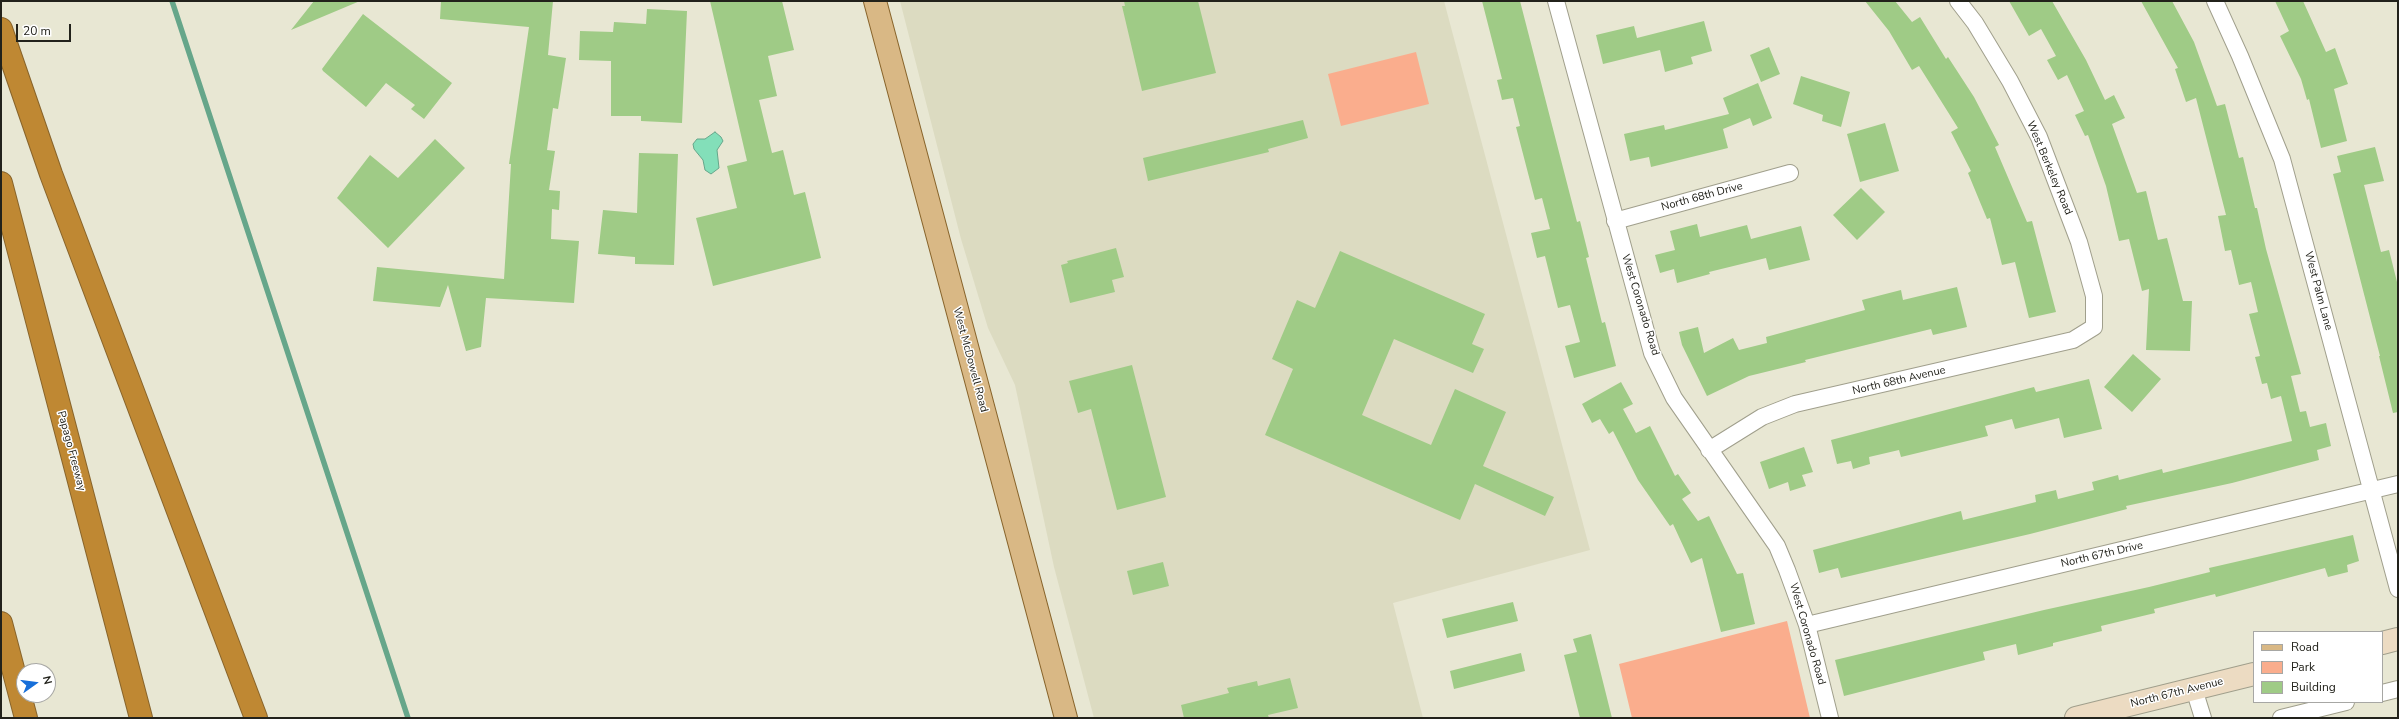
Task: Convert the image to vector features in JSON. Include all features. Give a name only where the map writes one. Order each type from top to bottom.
[{"type":"highway","points":[[1,29],[70,225],[256,718]]},
{"type":"highway","name":"Papago Freeway","points":[[1,183],[141,718]]},
{"type":"highway","points":[[1,623],[26,718]]},
{"type":"main road","name":"West McDowell Road","points":[[874,1],[1066,718]]},
{"type":"main road","points":[[2383,643],[2398,639]]},
{"type":"main road","name":"North 67th Avenue","points":[[2076,718],[2253,674]]},
{"type":"street","name":"West Coronado Road","points":[[1556,1],[1652,353],[1674,398],[1777,546],[1788,570],[1807,625],[1830,718]]},
{"type":"street","name":"West Berkeley Road","points":[[1958,1],[1975,23],[2010,81],[2042,144],[2074,229],[2094,296],[2094,327]]},
{"type":"street","name":"West Palm Lane","points":[[2215,1],[2240,56],[2282,159],[2373,490],[2398,589]]},
{"type":"street","name":"North 68th Drive","points":[[1615,221],[1790,173]]},
{"type":"street","name":"North 68th Avenue","points":[[1709,450],[1762,417],[1795,404],[2073,340],[2094,327]]},
{"type":"street","name":"North 67th Drive","points":[[1807,625],[2398,484]]},
{"type":"street","points":[[2194,689],[2203,718]]},
{"type":"street","points":[[2383,693],[2398,689]]},
{"type":"street","points":[[2281,718],[2342,703]]},
{"type":"shaded area","points":[[900,1],[1444,1],[1590,550],[1393,603],[1423,718],[1094,718],[1054,567],[1015,385],[988,328],[961,239]]},
{"type":"shaded area","points":[[715,132],[723,141],[717,150],[719,168],[711,174],[705,170],[703,160],[694,149],[693,144],[697,139],[705,139]]},
{"type":"green space","points":[[1416,52],[1429,104],[1341,126],[1328,74]]},
{"type":"green space","points":[[1787,621],[1810,718],[1632,718],[1619,664]]},
{"type":"building","points":[[314,1],[360,1],[291,30]]},
{"type":"building","points":[[441,1],[553,1],[548,55],[566,58],[558,109],[553,108],[547,150],[555,151],[549,190],[560,191],[559,210],[552,209],[551,239],[579,241],[574,303],[486,298],[481,347],[466,351],[448,285],[440,307],[373,301],[377,267],[504,279],[511,164],[509,164],[529,27],[440,19]]},
{"type":"building","points":[[710,1],[782,1],[794,50],[768,56],[777,96],[759,100],[772,153],[783,150],[794,195],[805,192],[821,258],[713,286],[696,218],[737,208],[727,166],[747,161]]},
{"type":"building","points":[[1124,1],[1198,1],[1216,73],[1142,91],[1122,6],[1125,6]]},
{"type":"building","points":[[1482,1],[1520,1],[1577,222],[1580,221],[1589,257],[1586,258],[1602,323],[1605,322],[1616,366],[1574,378],[1565,346],[1580,342],[1570,305],[1558,308],[1545,256],[1537,258],[1531,233],[1550,229],[1542,198],[1535,200],[1516,127],[1520,126],[1513,98],[1502,100],[1497,80],[1502,79]]},
{"type":"building","points":[[1865,1],[1895,1],[1912,22],[1920,17],[1946,59],[1948,57],[1974,97],[1999,145],[1995,147],[2027,222],[2032,221],[2056,312],[2029,318],[2015,262],[2002,265],[1990,218],[1987,219],[1968,173],[1971,171],[1951,132],[1958,128],[1919,66],[1912,70],[1889,31]]},
{"type":"building","points":[[2009,1],[2052,1],[2086,60],[2105,100],[2114,95],[2125,118],[2112,124],[2137,193],[2146,191],[2158,240],[2167,238],[2183,301],[2192,301],[2190,351],[2146,350],[2149,289],[2142,291],[2129,239],[2119,241],[2106,186],[2088,135],[2085,136],[2075,115],[2084,111],[2067,75],[2058,80],[2047,60],[2056,56],[2041,29],[2029,36]]},
{"type":"building","points":[[2141,1],[2172,1],[2194,42],[2217,106],[2225,104],[2239,158],[2243,157],[2255,208],[2257,208],[2266,249],[2301,374],[2291,376],[2300,412],[2306,411],[2310,427],[2326,423],[2331,446],[2317,450],[2319,460],[2232,483],[2126,506],[2127,509],[2030,534],[1841,578],[1838,568],[1819,573],[1813,550],[1961,511],[1963,520],[2036,502],[2035,495],[2056,490],[2058,499],[2094,490],[2092,482],[2118,475],[2119,480],[2162,469],[2163,473],[2292,441],[2281,396],[2271,399],[2267,383],[2262,384],[2255,357],[2260,356],[2249,314],[2258,312],[2251,282],[2239,285],[2231,250],[2225,251],[2218,216],[2226,215],[2196,98],[2186,102],[2175,69],[2178,68]]},
{"type":"building","points":[[2275,1],[2303,1],[2326,52],[2335,48],[2348,84],[2334,89],[2347,141],[2321,148],[2309,99],[2307,100],[2301,79],[2280,36],[2289,31]]},
{"type":"building","points":[[647,9],[687,11],[682,123],[641,121],[641,116],[611,116],[611,61],[579,60],[580,31],[613,32],[614,22],[646,24]]},
{"type":"building","points":[[363,14],[452,83],[424,119],[411,109],[415,105],[386,83],[366,107],[323,71],[322,69]]},
{"type":"building","points":[[1704,21],[1712,51],[1691,57],[1693,64],[1665,72],[1660,50],[1603,64],[1596,35],[1634,26],[1637,38]]},
{"type":"building","points":[[1769,47],[1780,74],[1761,82],[1750,55]]},
{"type":"building","points":[[1801,76],[1850,92],[1841,127],[1822,121],[1823,115],[1793,104]]},
{"type":"building","points":[[1758,83],[1772,118],[1753,126],[1750,118],[1723,129],[1728,148],[1651,167],[1649,157],[1630,161],[1624,134],[1664,125],[1665,130],[1729,114],[1723,98]]},
{"type":"building","points":[[1303,120],[1308,138],[1268,149],[1269,152],[1148,181],[1143,158]]},
{"type":"building","points":[[1885,123],[1899,171],[1860,182],[1847,134]]},
{"type":"building","points":[[435,139],[465,168],[388,248],[337,198],[370,155],[398,178]]},
{"type":"building","points":[[2375,147],[2384,181],[2364,185],[2381,252],[2389,250],[2398,286],[2398,412],[2393,413],[2380,356],[2333,174],[2341,172],[2337,156]]},
{"type":"building","points":[[639,153],[678,154],[674,265],[635,264],[635,257],[598,254],[603,210],[637,213]]},
{"type":"building","points":[[1861,188],[1885,212],[1857,240],[1833,215]]},
{"type":"building","points":[[1697,224],[1700,237],[1747,225],[1751,239],[1801,226],[1810,260],[1769,270],[1766,258],[1709,272],[1710,274],[1677,283],[1674,269],[1660,273],[1655,255],[1675,250],[1670,231]]},
{"type":"building","points":[[1116,248],[1124,277],[1112,280],[1115,292],[1070,303],[1061,265],[1068,263],[1067,261]]},
{"type":"building","points":[[1340,251],[1485,314],[1472,344],[1484,349],[1473,373],[1394,339],[1362,415],[1431,445],[1455,389],[1506,412],[1483,466],[1554,497],[1545,516],[1475,484],[1460,520],[1265,435],[1293,369],[1272,359],[1297,300],[1315,308]]},
{"type":"building","points":[[1957,287],[1967,327],[1933,335],[1931,329],[1805,360],[1806,362],[1749,376],[1707,396],[1682,345],[1679,332],[1698,327],[1704,353],[1733,338],[1739,350],[1767,343],[1766,337],[1865,310],[1862,300],[1901,290],[1903,300]]},
{"type":"building","points":[[2133,354],[2161,379],[2132,412],[2104,387]]},
{"type":"building","points":[[1132,365],[1166,497],[1117,510],[1091,409],[1078,413],[1069,381]]},
{"type":"building","points":[[2089,379],[2102,429],[2064,438],[2059,418],[2015,429],[2012,419],[1985,426],[1988,436],[1901,457],[1899,450],[1869,457],[1870,464],[1853,469],[1851,461],[1837,464],[1831,440],[2034,387],[2036,392]]},
{"type":"building","points":[[1621,382],[1633,404],[1623,409],[1636,433],[1650,426],[1675,476],[1678,474],[1691,493],[1682,499],[1698,521],[1709,516],[1737,574],[1743,573],[1755,624],[1721,632],[1702,558],[1691,563],[1673,524],[1670,526],[1638,480],[1613,431],[1609,434],[1600,419],[1592,423],[1582,404]]},
{"type":"building","points":[[1804,447],[1813,472],[1802,475],[1806,486],[1790,491],[1788,482],[1769,489],[1760,462]]},
{"type":"building","points":[[2353,535],[2359,561],[2347,565],[2348,572],[2328,577],[2325,568],[2216,597],[2215,594],[2154,609],[2155,613],[2101,626],[2102,631],[2053,643],[2053,646],[2018,655],[2016,644],[1983,652],[1985,660],[1844,696],[1835,660],[2044,610],[2149,587],[2210,572],[2209,568]]},
{"type":"building","points":[[1163,562],[1169,586],[1133,595],[1127,571]]},
{"type":"building","points":[[1513,602],[1518,621],[1447,638],[1442,619]]},
{"type":"building","points":[[1591,634],[1612,718],[1580,718],[1564,655],[1577,652],[1573,639]]},
{"type":"building","points":[[1521,653],[1525,671],[1454,689],[1450,671]]},
{"type":"building","points":[[1290,678],[1298,708],[1268,715],[1269,718],[1184,718],[1181,705],[1229,693],[1227,688],[1257,681],[1258,686]]},
{"type":"waterway","points":[[172,1],[408,718]]}]
